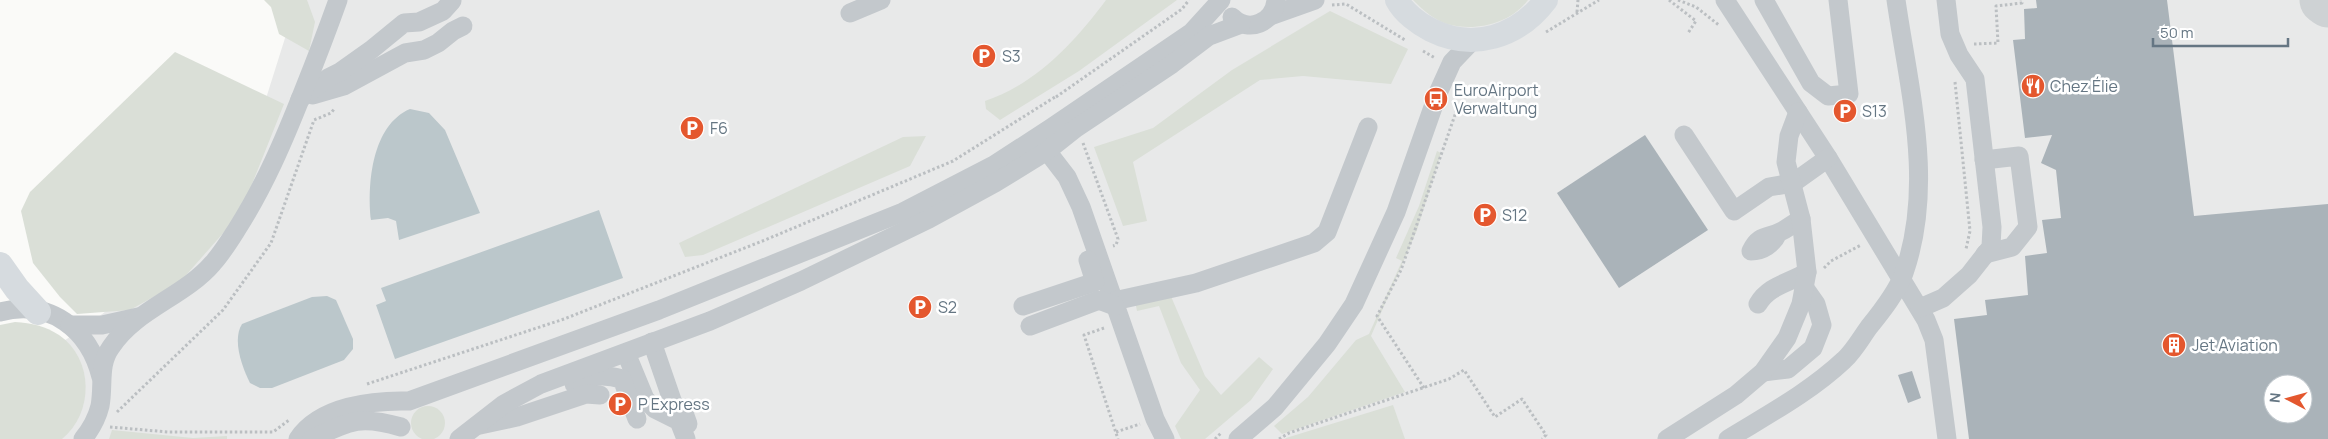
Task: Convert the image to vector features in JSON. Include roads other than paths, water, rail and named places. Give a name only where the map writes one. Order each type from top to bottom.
[{"type":"highway","points":[[0,265],[17,289],[38,312]]},
{"type":"main road","points":[[1398,0],[1419,24],[1444,37],[1472,41],[1495,38],[1517,29],[1535,14],[1546,0]]},
{"type":"street","points":[[850,13],[881,0]]},
{"type":"street","points":[[459,439],[504,404],[541,384],[710,321],[801,281],[929,219],[995,183],[1044,143],[1192,32],[1221,0]]},
{"type":"street","points":[[1226,0],[1229,14],[1241,24]]},
{"type":"street","points":[[1726,0],[1828,158],[1916,302],[1934,340],[1947,439]]},
{"type":"street","points":[[1764,0],[1811,83],[1828,96],[1849,94],[1838,0]]},
{"type":"street","points":[[1728,439],[1797,396],[1845,360],[1884,308],[1903,274],[1915,231],[1919,196],[1918,156],[1896,0]]},
{"type":"street","points":[[1916,302],[1949,294],[1969,275],[1991,247],[1992,227],[1975,79],[1958,55],[1950,34],[1946,0]]},
{"type":"street","points":[[300,99],[371,50],[404,23],[419,22],[443,11],[452,1]]},
{"type":"street","points":[[300,438],[320,420],[340,410],[391,401],[409,401],[659,310],[903,212],[994,165],[1076,128],[1156,75],[1209,36],[1241,24],[1257,25],[1273,8],[1321,3]]},
{"type":"street","points":[[83,439],[91,429],[100,405],[106,354],[119,336],[139,317],[194,280],[214,262],[251,207],[270,174],[300,99],[332,4]]},
{"type":"street","points":[[300,99],[344,86],[405,52],[424,50],[438,43],[458,28]]},
{"type":"street","points":[[1238,439],[1275,407],[1327,344],[1354,304],[1396,212],[1436,99],[1452,62],[1472,41]]},
{"type":"street","points":[[1667,439],[1736,395],[1763,372],[1787,338],[1801,304],[1801,219],[1786,162],[1789,136],[1798,112]]},
{"type":"street","points":[[1081,207],[1082,243],[1095,282],[1028,321],[1099,300],[1116,306],[1196,284],[1314,243],[1327,232],[1368,127]]},
{"type":"street","points":[[1684,135],[1734,211],[1769,187],[1793,183],[1828,158]]},
{"type":"street","points":[[1044,143],[1067,177],[1081,207],[1163,437]]},
{"type":"street","points":[[1984,160],[2019,156],[2028,227],[2012,247],[1985,254]]},
{"type":"street","points":[[1751,250],[1755,244],[1770,234],[1778,234],[1801,219]]},
{"type":"street","points":[[1758,304],[1763,296],[1784,282],[1801,280]]},
{"type":"street","points":[[1763,372],[1788,369],[1813,348],[1822,325],[1816,304],[1801,280]]},
{"type":"street","points":[[0,312],[20,308],[54,315],[70,325],[86,340],[96,359],[102,380]]},
{"type":"street","points":[[70,325],[102,325],[139,317]]},
{"type":"street","points":[[644,345],[694,439]]},
{"type":"street","points":[[644,345],[645,399],[655,409],[682,417]]},
{"type":"street","points":[[560,396],[567,387],[584,378],[609,375],[622,380],[637,419]]},
{"type":"street","points":[[474,426],[529,413],[568,398],[600,390],[585,386],[543,404],[529,413]]},
{"type":"street","points":[[402,433],[401,415],[409,401]]},
{"type":"street","points":[[682,417],[686,439]]},
{"type":"street","points":[[300,438],[339,432],[360,420],[382,422],[402,433]]},
{"type":"place","name":"S3","points":[[984,56]]},
{"type":"place","name":"Chez Élie","points":[[2033,86]]},
{"type":"place","name":"EuroAirport Verwaltung","points":[[1436,99]]},
{"type":"place","name":"S13","points":[[1845,111]]},
{"type":"place","name":"F6","points":[[692,128]]},
{"type":"place","name":"S12","points":[[1485,215]]},
{"type":"place","name":"S2","points":[[920,307]]},
{"type":"place","name":"Jet Aviation","points":[[2174,345]]},
{"type":"place","name":"P Express","points":[[620,404]]}]
